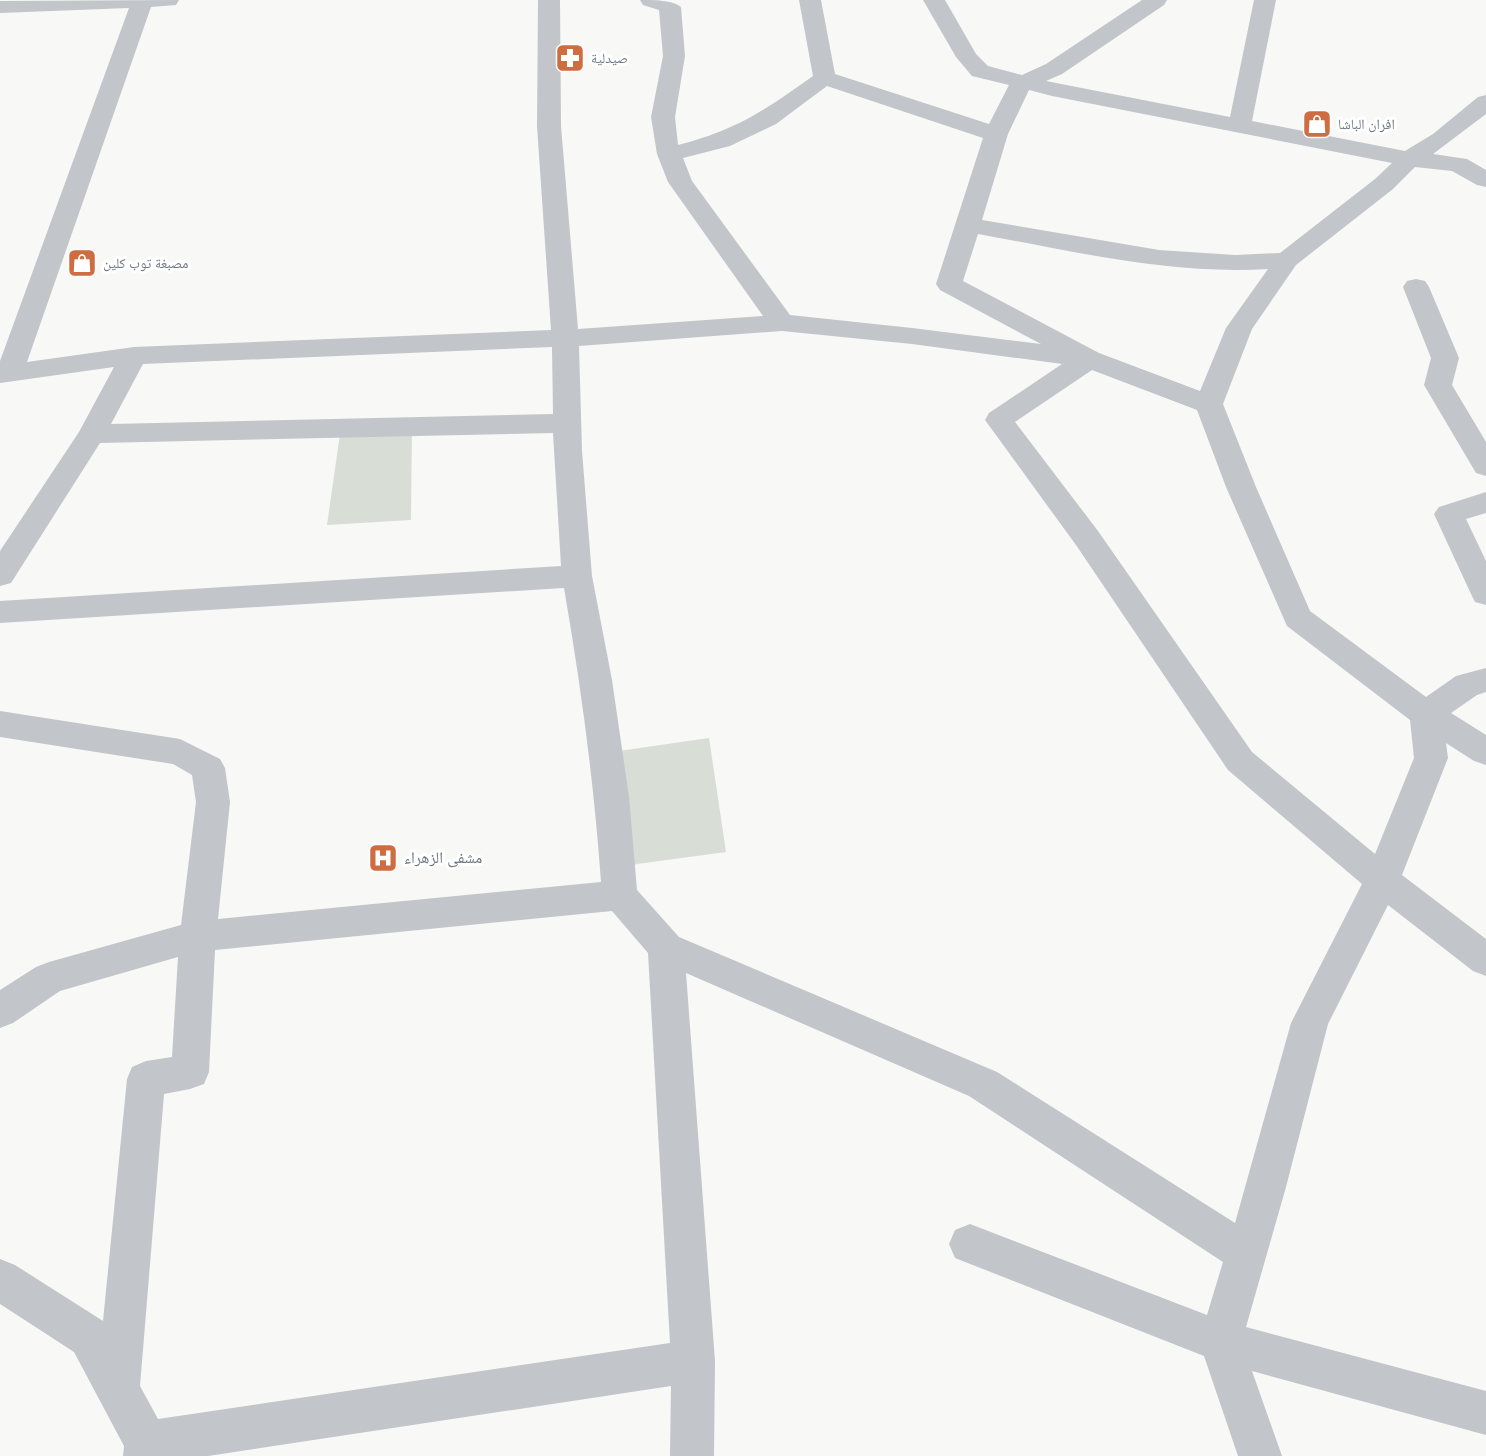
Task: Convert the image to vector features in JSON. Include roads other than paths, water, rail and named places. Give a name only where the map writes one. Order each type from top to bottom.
[{"type":"street","points":[[143,0],[5,372],[134,356],[565,338],[782,323],[912,336],[1089,358]]},
{"type":"street","points":[[0,7],[168,0]]},
{"type":"street","points":[[549,0],[549,126],[565,338],[567,423],[577,576],[596,680],[612,797],[620,895],[666,948],[983,1084],[1246,1253]]},
{"type":"street","points":[[651,0],[670,8],[674,56],[663,117],[669,154],[680,182],[782,323]]},
{"type":"street","points":[[810,0],[823,61],[824,78]]},
{"type":"street","points":[[934,0],[967,57],[980,72],[1409,159],[1458,164],[1486,180]]},
{"type":"street","points":[[1156,0],[1054,69],[1024,82],[1015,92],[996,134],[949,284],[1089,358],[1209,404]]},
{"type":"street","points":[[1240,124],[1265,0]]},
{"type":"street","points":[[669,154],[722,141],[768,118],[824,78]]},
{"type":"street","points":[[824,78],[996,134]]},
{"type":"street","points":[[1486,102],[1441,140],[1409,159],[1384,184],[1287,260],[1239,328],[1209,404],[1241,487],[1298,618],[1426,714],[1486,752]]},
{"type":"street","points":[[968,225],[1159,258],[1235,263],[1287,260]]},
{"type":"street","points":[[1416,287],[1444,358],[1438,386],[1486,466]]},
{"type":"street","points":[[0,575],[92,434],[134,356]]},
{"type":"street","points":[[1089,358],[999,420],[1087,538],[1240,761],[1382,880],[1486,960]]},
{"type":"street","points":[[92,434],[567,423]]},
{"type":"street","points":[[1486,502],[1449,514],[1486,594]]},
{"type":"street","points":[[0,612],[577,576]]},
{"type":"street","points":[[1426,714],[1467,685],[1486,680]]},
{"type":"street","points":[[1260,1456],[1220,1341],[1310,1023],[1382,880],[1431,758],[1426,714]]},
{"type":"street","points":[[0,724],[180,752],[208,768],[213,802],[198,936],[190,1072],[146,1079],[118,1389]]},
{"type":"street","points":[[0,1011],[49,978],[198,936],[620,895]]},
{"type":"street","points":[[666,948],[693,1361],[692,1456]]},
{"type":"street","points":[[970,1244],[1220,1341],[1486,1413]]},
{"type":"street","points":[[0,1280],[89,1337],[118,1389],[146,1449],[693,1361]]},
{"type":"place","name":"صيدلية","points":[[570,58]]},
{"type":"place","name":"افران الباشا","points":[[1317,124]]},
{"type":"place","name":"مصبغة توب كلين","points":[[82,263]]},
{"type":"place","name":"مشفى الزهراء","points":[[383,858]]}]
